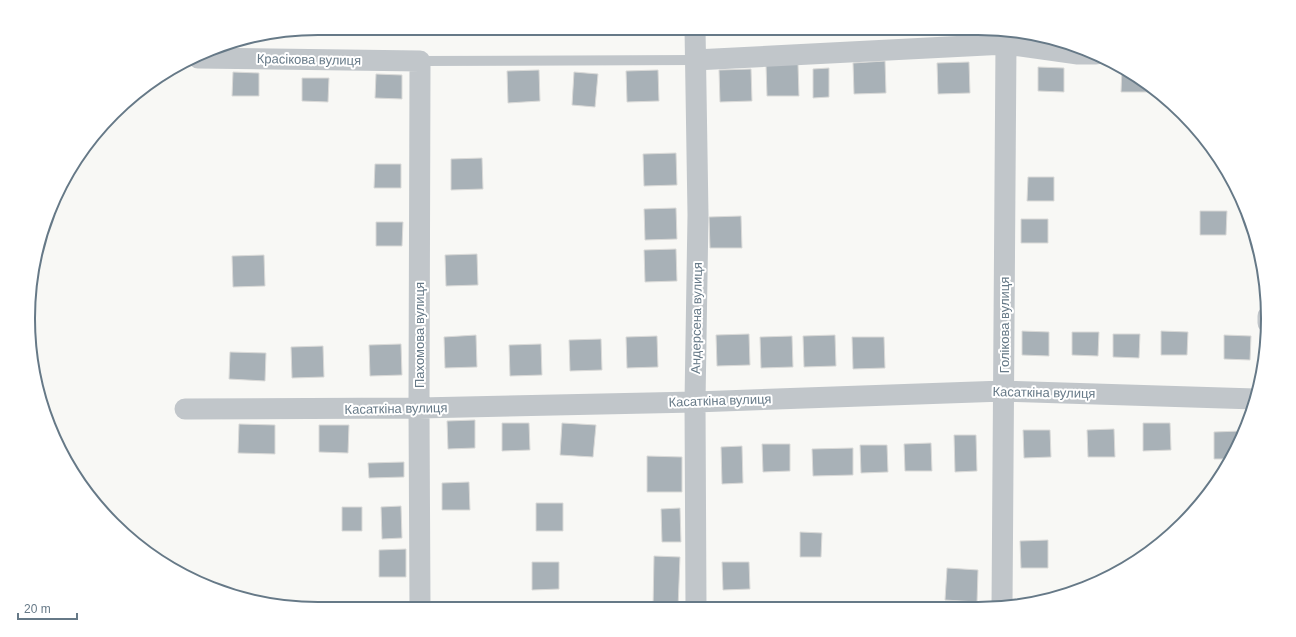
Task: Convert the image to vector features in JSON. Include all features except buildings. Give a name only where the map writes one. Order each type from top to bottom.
[{"type":"street","name":"Андерсена вулиця","points":[[695,35],[698,215],[695,402],[696,602]]},
{"type":"street","points":[[695,60],[1006,44],[1079,54]]},
{"type":"street","name":"Голікова вулиця","points":[[1002,601],[1006,44]]},
{"type":"street","name":"Красікова вулиця","points":[[207,58],[420,61]]},
{"type":"street","name":"Пахомова вулиця","points":[[420,61],[420,602]]},
{"type":"street","name":"Касаткіна вулиця","points":[[185,409],[419,408],[695,402],[1004,390],[1249,399]]},
{"type":"lane","points":[[420,61],[695,60]]}]
